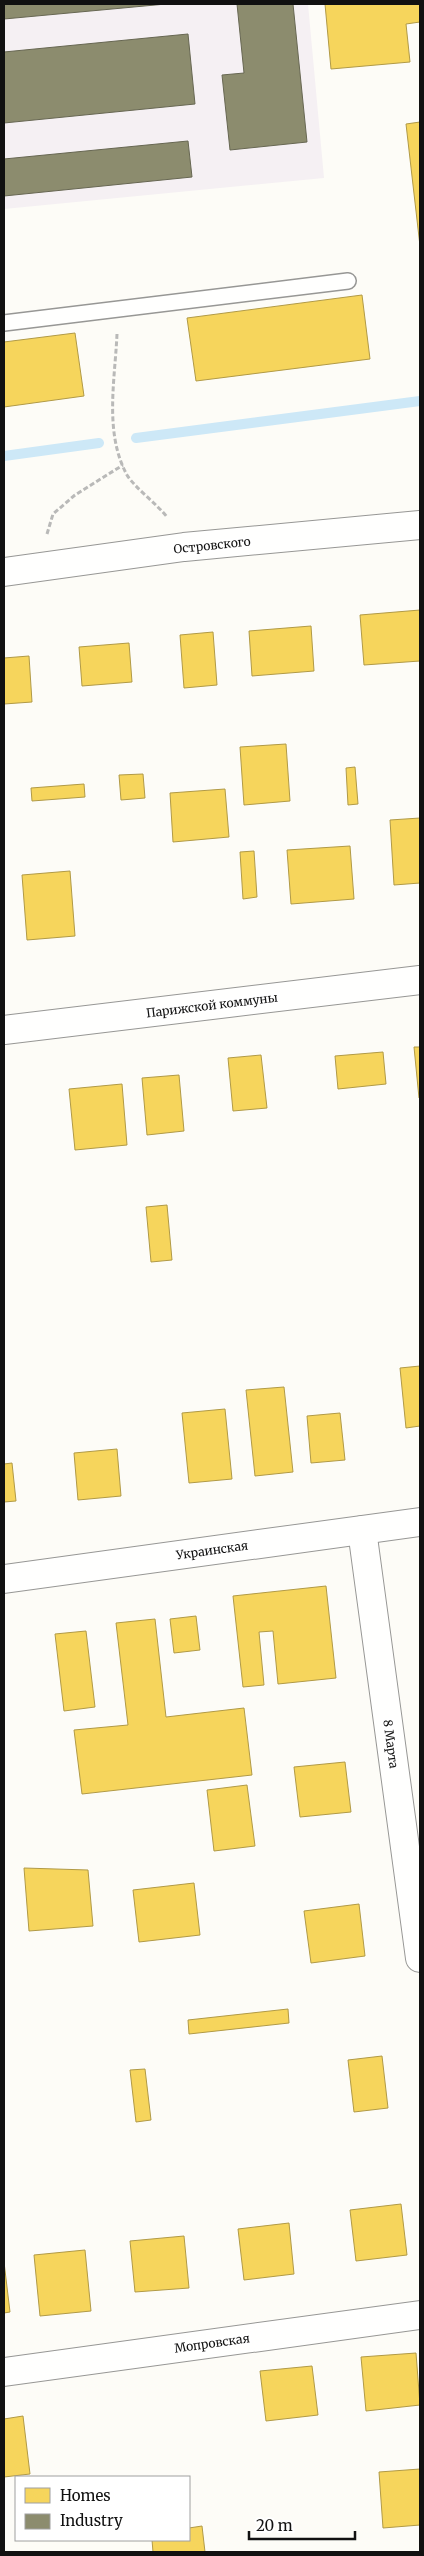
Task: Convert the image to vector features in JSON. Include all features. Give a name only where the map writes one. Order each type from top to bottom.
[{"type":"street","name":"Островского","points":[[4,572],[184,547],[420,525]]},
{"type":"street","name":"Парижской коммуны","points":[[4,1030],[420,980]]},
{"type":"street","name":"Украинская","points":[[4,1579],[420,1522]]},
{"type":"street","name":"8 Марта","points":[[362,1530],[412,1838],[420,1958]]},
{"type":"street","name":"Мопровская","points":[[4,2372],[420,2314]]},
{"type":"lane","points":[[4,323],[348,281]]},
{"type":"path","points":[[118,309],[113,426],[116,450],[128,477],[158,504],[176,527],[184,547]]},
{"type":"path","points":[[36,568],[53,514],[75,495],[123,465]]},
{"type":"shaded area","points":[[4,4],[308,4],[324,178],[4,209]]},
{"type":"building: Homes","points":[[325,4],[420,4],[420,22],[406,24],[410,62],[331,69]]},
{"type":"building: Homes","points":[[420,122],[420,246],[406,124]]},
{"type":"building: Homes","points":[[362,295],[370,359],[196,381],[187,318]]},
{"type":"building: Homes","points":[[75,333],[84,396],[4,407],[4,342]]},
{"type":"building: Homes","points":[[420,610],[420,661],[364,665],[360,615]]},
{"type":"building: Homes","points":[[311,626],[314,671],[252,676],[249,631]]},
{"type":"building: Homes","points":[[213,632],[217,685],[184,688],[180,635]]},
{"type":"building: Homes","points":[[129,643],[132,682],[82,686],[79,647]]},
{"type":"building: Homes","points":[[29,656],[32,702],[4,704],[4,658]]},
{"type":"building: Homes","points":[[286,744],[290,801],[244,805],[240,747]]},
{"type":"building: Homes","points":[[355,767],[358,804],[348,805],[346,768]]},
{"type":"building: Homes","points":[[143,774],[145,798],[121,800],[119,775]]},
{"type":"building: Homes","points":[[84,784],[85,797],[32,801],[31,788]]},
{"type":"building: Homes","points":[[225,789],[229,837],[173,842],[170,793]]},
{"type":"building: Homes","points":[[420,818],[420,883],[394,885],[390,820]]},
{"type":"building: Homes","points":[[350,846],[354,899],[291,904],[287,850]]},
{"type":"building: Homes","points":[[254,851],[257,897],[243,899],[240,852]]},
{"type":"building: Homes","points":[[70,871],[75,936],[27,940],[22,875]]},
{"type":"building: Homes","points":[[414,1047],[420,1047],[420,1098],[419,1098]]},
{"type":"building: Homes","points":[[383,1052],[386,1084],[338,1089],[335,1056]]},
{"type":"building: Homes","points":[[261,1055],[267,1108],[233,1111],[228,1058]]},
{"type":"building: Homes","points":[[179,1075],[184,1131],[147,1135],[142,1078]]},
{"type":"building: Homes","points":[[122,1084],[127,1145],[75,1150],[69,1089]]},
{"type":"building: Homes","points":[[167,1205],[172,1260],[151,1262],[146,1207]]},
{"type":"building: Homes","points":[[420,1366],[420,1426],[406,1428],[400,1368]]},
{"type":"building: Homes","points":[[284,1387],[293,1472],[255,1476],[246,1390]]},
{"type":"building: Homes","points":[[225,1409],[232,1479],[189,1483],[182,1413]]},
{"type":"building: Homes","points":[[340,1413],[345,1460],[311,1463],[307,1416]]},
{"type":"building: Homes","points":[[117,1449],[121,1496],[78,1500],[74,1453]]},
{"type":"building: Homes","points":[[12,1463],[16,1501],[4,1502],[4,1464]]},
{"type":"building: Homes","points":[[326,1586],[336,1678],[278,1684],[273,1631],[259,1632],[264,1685],[243,1687],[233,1596]]},
{"type":"building: Homes","points":[[196,1616],[200,1650],[174,1653],[170,1619]]},
{"type":"building: Homes","points":[[155,1619],[166,1717],[244,1708],[252,1775],[82,1794],[74,1730],[128,1725],[116,1623]]},
{"type":"building: Homes","points":[[86,1631],[95,1707],[64,1711],[55,1634]]},
{"type":"building: Homes","points":[[345,1762],[351,1812],[300,1817],[294,1767]]},
{"type":"building: Homes","points":[[247,1785],[255,1846],[214,1851],[207,1790]]},
{"type":"building: Homes","points":[[24,1868],[88,1870],[93,1926],[29,1931]]},
{"type":"building: Homes","points":[[194,1883],[200,1935],[139,1942],[133,1890]]},
{"type":"building: Homes","points":[[359,1904],[365,1956],[311,1963],[304,1911]]},
{"type":"building: Homes","points":[[288,2009],[289,2023],[189,2034],[188,2020]]},
{"type":"building: Homes","points":[[382,2056],[388,2108],[354,2112],[348,2060]]},
{"type":"building: Homes","points":[[145,2069],[151,2120],[136,2122],[130,2070]]},
{"type":"building: Homes","points":[[401,2204],[407,2255],[356,2261],[350,2210]]},
{"type":"building: Homes","points":[[289,2223],[294,2274],[244,2280],[238,2229]]},
{"type":"building: Homes","points":[[184,2236],[189,2288],[135,2292],[130,2241]]},
{"type":"building: Homes","points":[[85,2250],[91,2311],[40,2316],[34,2255]]},
{"type":"building: Homes","points":[[4,2262],[10,2312],[4,2313]]},
{"type":"building: Homes","points":[[416,2353],[420,2405],[366,2411],[361,2357]]},
{"type":"building: Homes","points":[[312,2366],[318,2415],[266,2421],[260,2371]]},
{"type":"building: Homes","points":[[23,2416],[30,2474],[4,2477],[4,2419]]},
{"type":"building: Homes","points":[[420,2469],[420,2525],[383,2528],[379,2472]]},
{"type":"building: Homes","points":[[202,2526],[205,2552],[153,2552],[152,2541],[190,2541],[190,2528]]},
{"type":"building: Industry","points":[[4,4],[166,4],[4,19]]},
{"type":"building: Industry","points":[[237,4],[293,4],[307,142],[230,150],[222,75],[244,73]]},
{"type":"building: Industry","points":[[188,34],[195,104],[4,123],[4,52]]},
{"type":"building: Industry","points":[[188,141],[192,177],[4,196],[4,159]]},
{"type":"waterway","points":[[136,438],[420,401]]},
{"type":"waterway","points":[[4,456],[99,443]]}]
